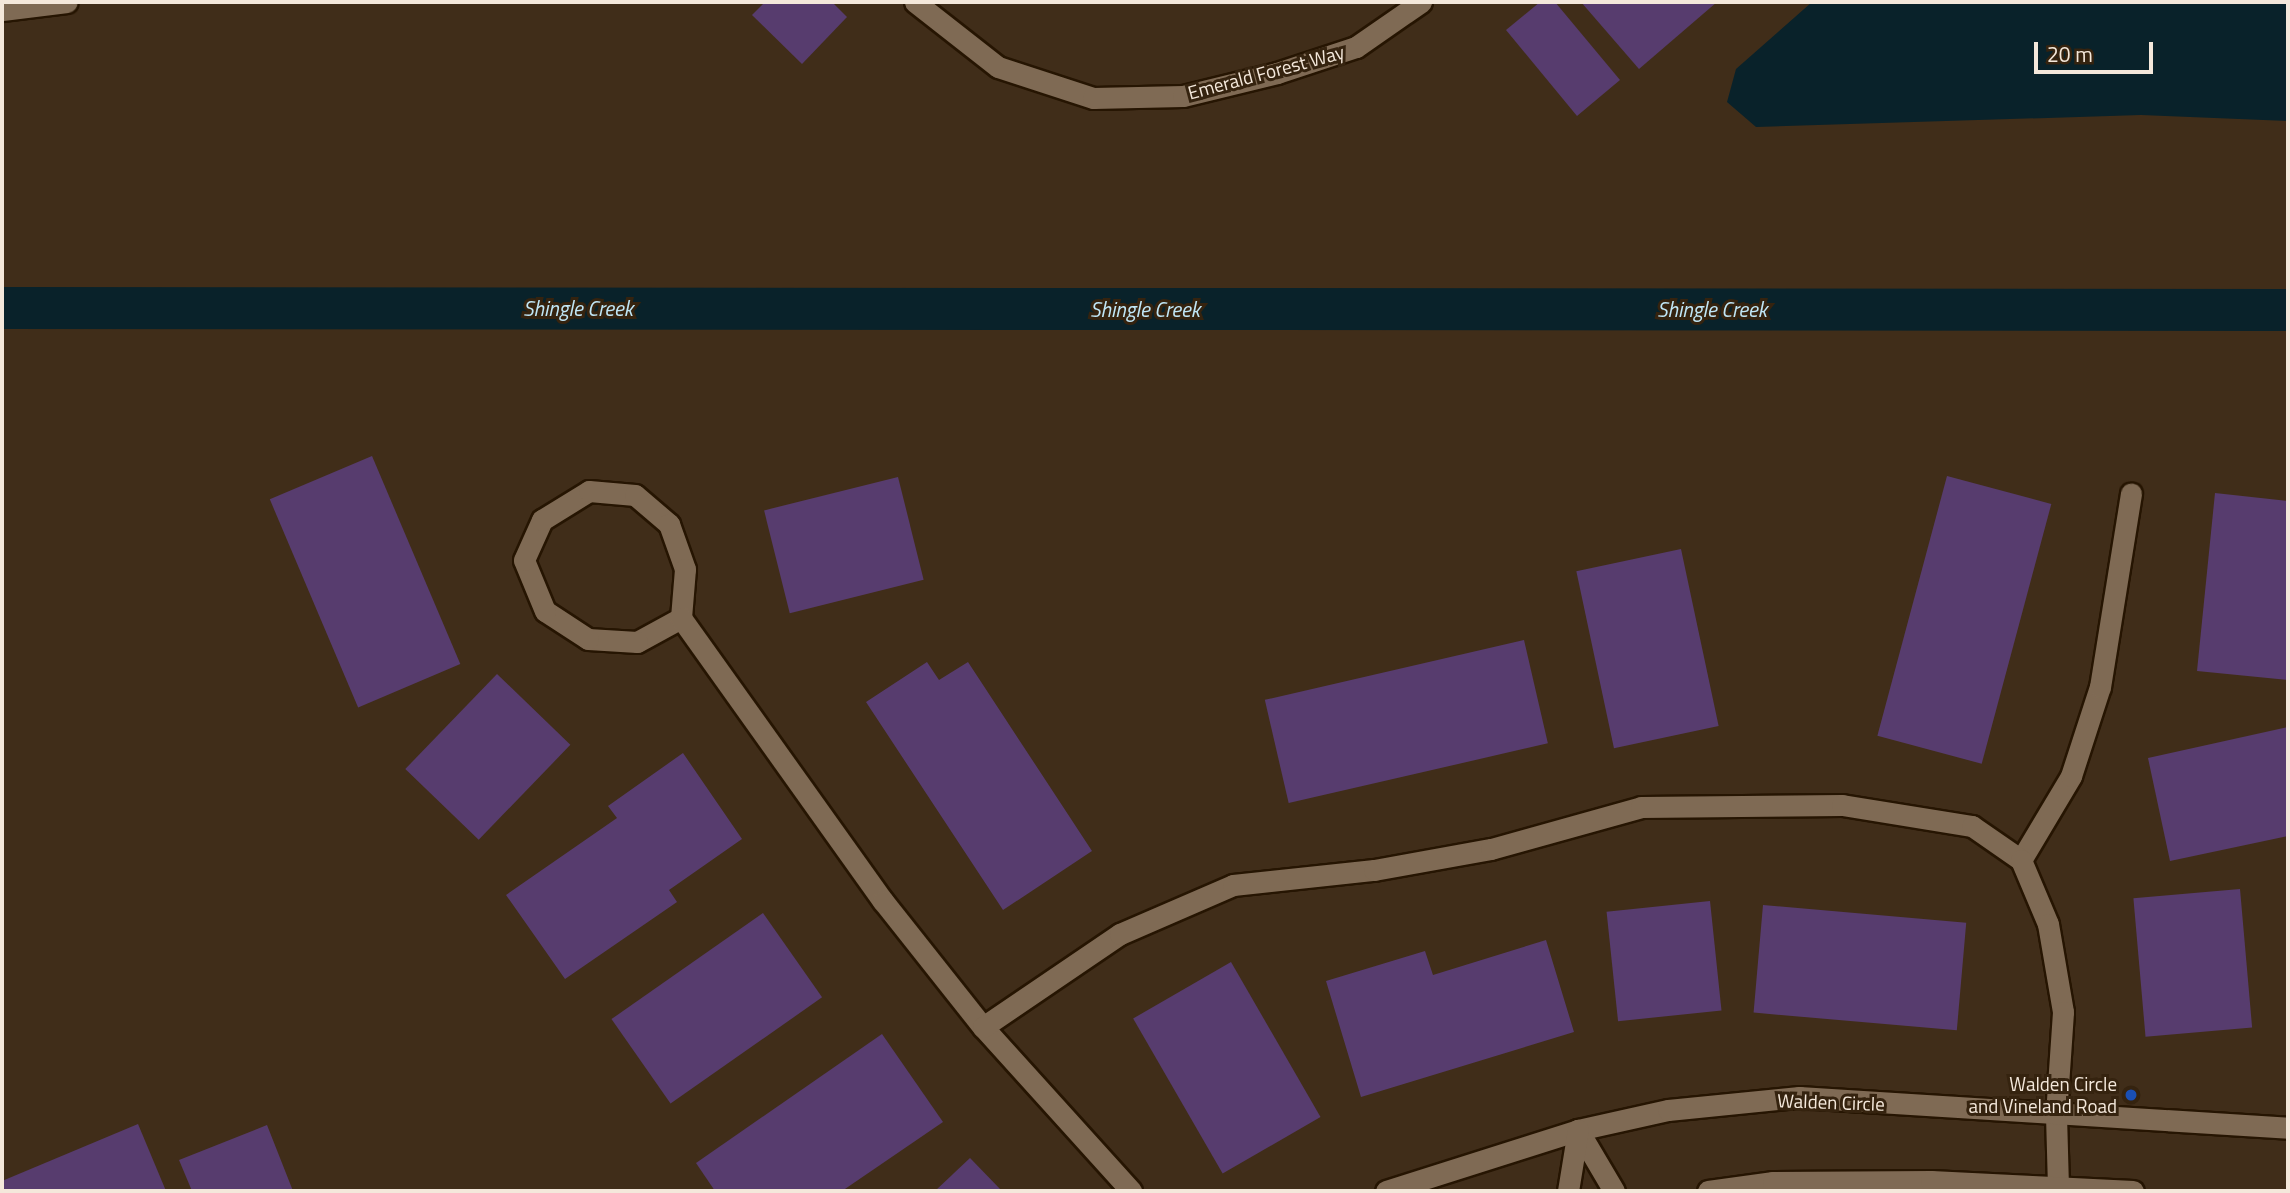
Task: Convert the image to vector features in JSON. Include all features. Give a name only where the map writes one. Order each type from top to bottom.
[{"type":"street","points":[[2,10],[67,2]]},
{"type":"street","name":"Emerald Forest Way","points":[[915,2],[998,67],[1093,97],[1183,96],[1277,73],[1356,47],[1421,2]]},
{"type":"street","points":[[681,618],[637,642],[587,639],[545,611],[524,560],[542,520],[589,491],[635,495],[669,524],[685,569],[681,618],[883,901],[983,1027],[1131,1191]]},
{"type":"street","points":[[2021,860],[2071,776],[2100,687],[2131,493]]},
{"type":"street","points":[[983,1027],[1120,934],[1233,885],[1374,870],[1491,849],[1641,807],[1842,805],[1972,826],[2021,860],[2048,924],[2063,1012],[2056,1115],[2058,1187]]},
{"type":"street","name":"Walden Circle","points":[[1386,1191],[1578,1130],[1668,1110],[1799,1097],[2288,1128]]},
{"type":"street","points":[[1568,1191],[1578,1130]]},
{"type":"street","points":[[1578,1130],[1614,1191]]},
{"type":"street","points":[[1708,1191],[1786,1182],[1931,1181],[2133,1191]]},
{"type":"water","points":[[1812,2],[2288,2],[2288,121],[2141,115],[1756,127],[1727,102],[1736,69]]},
{"type":"building","points":[[765,2],[832,2],[847,17],[802,64],[752,15]]},
{"type":"building","points":[[1540,2],[1555,2],[1620,80],[1577,116],[1506,30]]},
{"type":"building","points":[[1581,2],[1717,2],[1639,69]]},
{"type":"building","points":[[372,456],[460,664],[358,707],[270,499]]},
{"type":"building","points":[[1947,476],[2051,504],[1982,764],[1877,736]]},
{"type":"building","points":[[898,477],[924,580],[790,613],[764,510]]},
{"type":"building","points":[[2215,493],[2288,501],[2288,680],[2197,671]]},
{"type":"building","points":[[1681,549],[1719,726],[1614,748],[1576,571]]},
{"type":"building","points":[[1524,640],[1548,743],[1289,803],[1265,700]]},
{"type":"building","points":[[927,662],[939,680],[968,662],[1092,851],[1003,910],[866,702]]},
{"type":"building","points":[[497,674],[570,745],[479,840],[405,769]]},
{"type":"building","points":[[2288,727],[2288,836],[2170,861],[2148,758]]},
{"type":"building","points":[[683,753],[742,839],[669,890],[677,902],[565,979],[506,895],[617,818],[608,806]]},
{"type":"building","points":[[2240,889],[2252,1027],[2146,1037],[2133,898]]},
{"type":"building","points":[[1710,901],[1721,1010],[1618,1021],[1607,912]]},
{"type":"building","points":[[1763,905],[1966,923],[1957,1030],[1754,1013]]},
{"type":"building","points":[[763,913],[822,997],[671,1103],[611,1019]]},
{"type":"building","points":[[1546,940],[1574,1032],[1361,1097],[1326,981],[1425,951],[1433,975]]},
{"type":"building","points":[[1231,962],[1320,1117],[1223,1174],[1133,1019]]},
{"type":"building","points":[[882,1034],[943,1122],[842,1191],[715,1191],[696,1163]]},
{"type":"building","points":[[138,1124],[166,1191],[2,1191],[2,1181]]},
{"type":"building","points":[[267,1125],[293,1191],[192,1191],[179,1160]]},
{"type":"building","points":[[970,1158],[1002,1191],[935,1191]]},
{"type":"waterway","name":"Shingle Creek","points":[[2,308],[2288,310]]},
{"type":"place","name":"Walden Circle and Vineland Road","points":[[2131,1095]]}]
